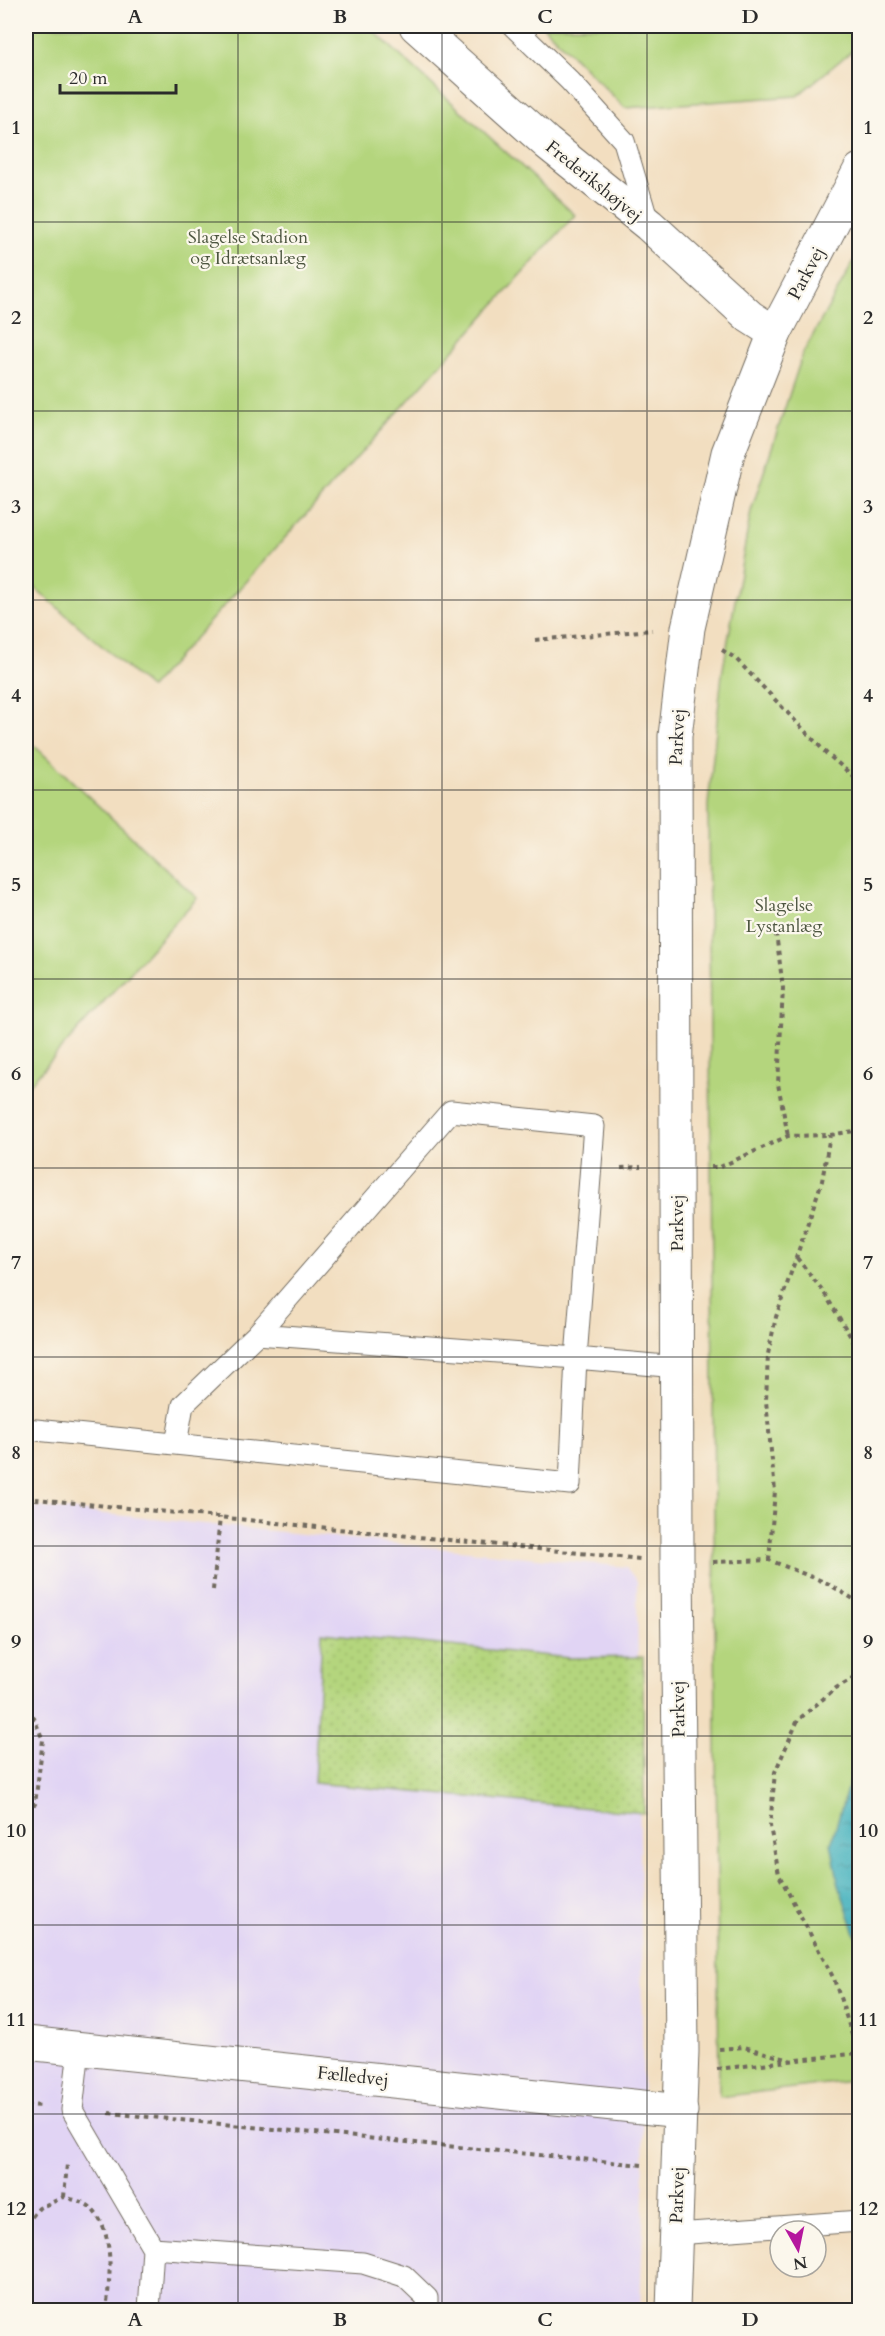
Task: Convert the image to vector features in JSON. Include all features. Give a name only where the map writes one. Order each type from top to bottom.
[{"type":"street","name":"Frederikshøjvej","points":[[416,26],[547,142],[649,225],[750,317],[775,333]]},
{"type":"street","name":"Parkvej","points":[[673,2310],[682,2051],[676,1563],[675,736],[688,627],[728,453],[775,333],[860,170]]},
{"type":"street","name":"Fælledvej","points":[[26,2043],[681,2111]]},
{"type":"lane","points":[[513,26],[570,81],[624,141],[649,225]]},
{"type":"lane","points":[[26,1429],[570,1484],[576,1358],[594,1126],[451,1111],[257,1334],[183,1405],[176,1444]]},
{"type":"lane","points":[[257,1334],[677,1367]]},
{"type":"lane","points":[[79,2049],[72,2110],[153,2248],[149,2310]]},
{"type":"lane","points":[[676,2234],[860,2221]]},
{"type":"lane","points":[[153,2248],[363,2263],[404,2276],[427,2298],[427,2310]]},
{"type":"path","points":[[535,640],[688,627],[735,658],[826,753],[860,782]]},
{"type":"path","points":[[776,933],[783,988],[778,1084],[788,1136]]},
{"type":"path","points":[[591,1168],[720,1167],[788,1136],[830,1135],[860,1130]]},
{"type":"path","points":[[769,1560],[775,1491],[766,1401],[768,1354],[776,1317],[822,1181],[830,1135]]},
{"type":"path","points":[[796,1257],[822,1291],[860,1352]]},
{"type":"path","points":[[26,1498],[676,1563],[769,1560],[827,1583],[860,1603]]},
{"type":"path","points":[[213,1590],[220,1517]]},
{"type":"path","points":[[746,2067],[859,2053],[834,1979],[779,1875],[770,1826],[775,1772],[798,1720],[836,1688],[860,1674]]},
{"type":"path","points":[[26,1699],[43,1740],[35,1804],[26,1804]]},
{"type":"path","points":[[682,2051],[744,2048],[794,2061]]},
{"type":"path","points":[[26,2104],[678,2169]]},
{"type":"path","points":[[26,2224],[39,2208],[64,2197],[90,2206],[104,2230],[111,2273],[106,2310]]},
{"type":"shaded area","points":[[26,1506],[626,1567],[637,1581],[644,2197],[640,2310],[26,2310]]},
{"type":"green space","name":"Slagelse Stadion og Idrætsanlæg","points":[[26,26],[368,26],[575,215],[150,688],[26,580]]},
{"type":"green space","points":[[543,26],[859,26],[859,45],[797,96],[625,108]]},
{"type":"green space","name":"Slagelse Lystanlæg","points":[[859,252],[859,2080],[719,2097],[708,805],[722,674],[751,511],[803,353]]},
{"type":"green space","points":[[26,738],[197,898],[26,1088]]},
{"type":"green space","points":[[322,1633],[569,1658],[643,1657],[644,1813],[314,1783]]},
{"type":"water","points":[[859,1749],[859,1939],[839,1885],[831,1843]]}]
